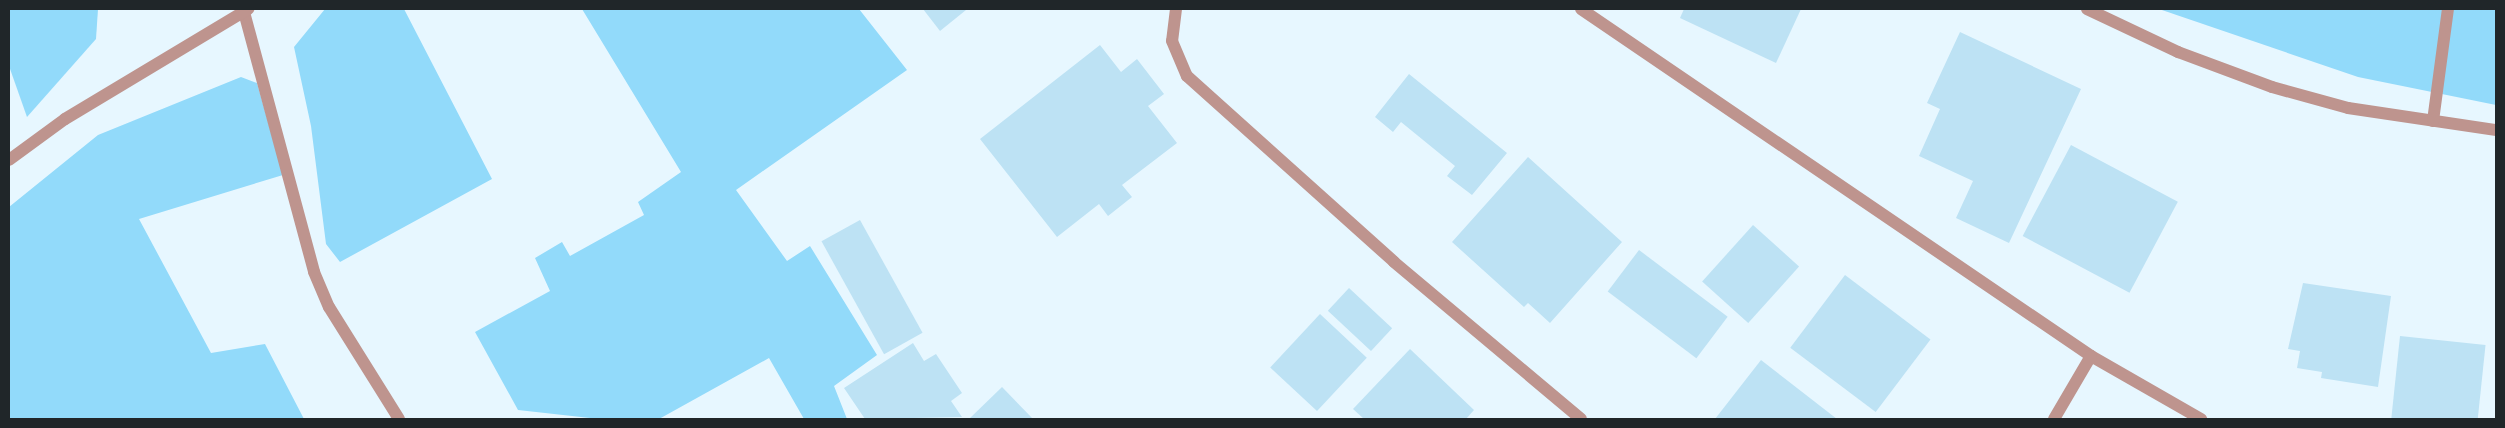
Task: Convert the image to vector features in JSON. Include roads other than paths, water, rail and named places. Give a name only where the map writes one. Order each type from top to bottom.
[{"type":"street","points":[[1176,9],[1172,41],[1187,76],[1394,262],[1581,419]]},
{"type":"street","points":[[1581,9],[2091,356],[2201,419]]},
{"type":"street","points":[[2088,9],[2178,52],[2272,87],[2348,108],[2496,130]]},
{"type":"street","points":[[2433,121],[2448,9]]},
{"type":"street","points":[[9,160],[66,119],[246,10],[314,272],[329,307],[399,419]]},
{"type":"street","points":[[2054,419],[2091,356]]}]
